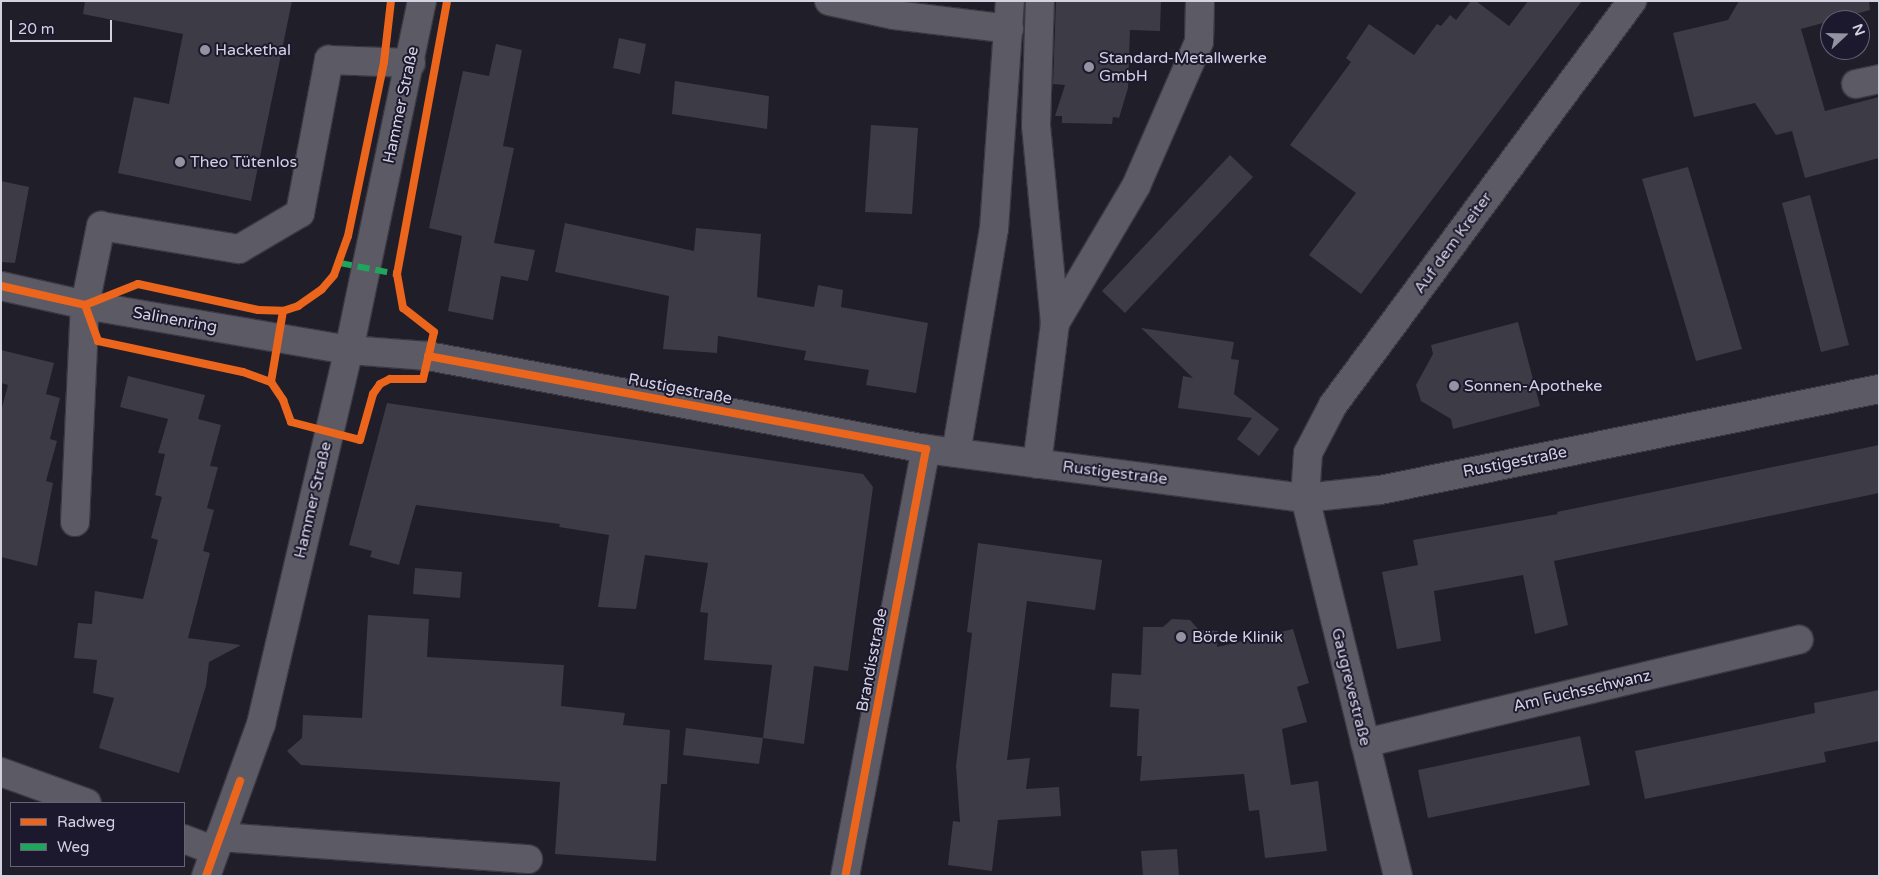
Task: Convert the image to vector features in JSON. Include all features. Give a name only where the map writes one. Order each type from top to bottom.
[{"type":"street","name":"Hammer Straße","points":[[206,876],[261,724],[349,350],[411,63],[422,1]]},
{"type":"street","points":[[829,1],[894,15],[1009,29]]},
{"type":"street","points":[[956,453],[994,230],[1010,1]]},
{"type":"street","points":[[1037,464],[1055,322],[1036,124],[1040,1]]},
{"type":"street","points":[[1055,322],[1136,186],[1199,42],[1200,1]]},
{"type":"street","name":"Auf dem Kreiter","points":[[1305,498],[1308,453],[1333,405],[1632,1]]},
{"type":"street","points":[[75,522],[85,305],[101,226],[239,249],[300,214],[329,60],[411,63]]},
{"type":"street","name":"Salinenring","points":[[1,286],[85,305],[349,350]]},
{"type":"street","name":"Rustigestraße","points":[[349,350],[428,356],[926,449],[1305,498],[1380,490],[1879,389]]},
{"type":"street","name":"Brandisstraße","points":[[846,876],[926,449]]},
{"type":"street","name":"Gaugrevestraße","points":[[1305,498],[1398,876]]},
{"type":"street","name":"Am Fuchsschwanz","points":[[1365,743],[1799,640]]},
{"type":"street","points":[[1,772],[84,802]]},
{"type":"street","points":[[185,839],[218,844],[528,859]]},
{"type":"building","points":[[85,1],[292,1],[251,201],[118,173],[134,97],[169,104],[183,34],[83,14]]},
{"type":"building","name":"Standard-Metallwerke GmbH","points":[[1056,1],[1161,1],[1160,31],[1130,30],[1128,88],[1119,118],[1113,117],[1112,124],[1062,123],[1062,116],[1055,116],[1065,85],[1053,84]]},
{"type":"building","points":[[1471,1],[1476,1],[1509,26],[1528,1],[1582,1],[1361,294],[1309,255],[1356,193],[1290,145],[1351,62],[1346,58],[1369,24],[1414,55],[1437,24],[1441,26],[1450,15],[1456,20]]},
{"type":"building","points":[[1739,1],[1869,1],[1870,10],[1820,10],[1820,24],[1801,29],[1825,111],[1879,97],[1879,158],[1805,178],[1792,131],[1776,135],[1755,103],[1694,117],[1673,33],[1728,20]]},
{"type":"building","points":[[619,38],[646,44],[640,74],[613,68]]},
{"type":"building","points":[[496,44],[522,50],[503,146],[514,148],[494,243],[535,250],[528,281],[501,276],[493,320],[448,311],[462,236],[429,228],[463,71],[489,76]]},
{"type":"building","points":[[675,81],[769,96],[767,129],[672,114]]},
{"type":"building","points":[[871,125],[918,128],[912,214],[865,212]]},
{"type":"building","points":[[1230,155],[1253,177],[1125,313],[1102,291]]},
{"type":"building","points":[[1688,167],[1742,349],[1696,361],[1642,179]]},
{"type":"building","points":[[1,181],[29,187],[15,263],[1,262]]},
{"type":"building","points":[[1810,195],[1849,345],[1821,352],[1782,203]]},
{"type":"building","points":[[565,223],[694,251],[696,228],[761,234],[757,297],[814,307],[818,285],[843,290],[841,307],[928,323],[916,393],[866,385],[869,370],[804,360],[806,351],[718,336],[717,353],[663,349],[669,296],[555,272]]},
{"type":"building","points":[[1518,322],[1540,406],[1453,429],[1451,419],[1421,401],[1416,385],[1433,354],[1431,345]]},
{"type":"building","points":[[1141,328],[1234,342],[1231,359],[1239,360],[1234,394],[1279,429],[1259,456],[1237,439],[1252,418],[1178,408],[1183,376],[1193,378]]},
{"type":"building","points":[[1,350],[54,363],[46,394],[60,398],[50,439],[57,441],[46,481],[53,483],[37,566],[1,557],[1,411],[8,385],[1,383]]},
{"type":"building","points":[[128,376],[205,395],[198,419],[221,425],[210,466],[218,467],[207,508],[214,510],[203,551],[210,553],[188,638],[241,645],[209,662],[206,686],[179,773],[99,748],[114,698],[93,693],[97,660],[74,658],[78,623],[92,624],[95,591],[143,599],[158,540],[151,538],[162,497],[155,495],[165,454],[158,453],[168,419],[120,407]]},
{"type":"building","points":[[387,403],[863,474],[873,487],[848,671],[814,666],[804,744],[763,738],[772,665],[704,660],[708,613],[700,612],[708,563],[645,555],[636,609],[598,607],[609,535],[559,527],[560,524],[416,505],[399,565],[370,557],[372,551],[349,545]]},
{"type":"building","points":[[1879,445],[1879,493],[1554,561],[1568,625],[1535,634],[1523,575],[1434,591],[1441,641],[1397,649],[1382,572],[1418,565],[1413,540],[1558,514],[1557,512]]},
{"type":"building","points":[[978,543],[1102,560],[1095,610],[1027,601],[1007,760],[1030,758],[1026,789],[1059,787],[1061,816],[998,820],[992,871],[948,865],[953,821],[960,822],[956,766],[972,633],[967,632]]},
{"type":"building","points":[[415,568],[462,572],[460,598],[413,594]]},
{"type":"building","points":[[368,615],[429,619],[427,657],[564,665],[561,706],[625,713],[623,725],[670,730],[667,784],[661,784],[656,861],[555,854],[560,782],[301,765],[287,751],[302,738],[303,715],[362,718]]},
{"type":"building","points":[[1172,619],[1190,620],[1199,630],[1218,631],[1217,647],[1293,629],[1309,683],[1297,687],[1307,722],[1282,729],[1291,785],[1318,781],[1327,851],[1265,858],[1259,810],[1249,811],[1244,774],[1140,781],[1142,756],[1137,756],[1139,709],[1110,707],[1112,673],[1141,675],[1143,627],[1163,627]]},
{"type":"building","points":[[1879,690],[1879,741],[1824,752],[1826,762],[1645,799],[1635,751],[1815,713],[1814,703]]},
{"type":"building","points":[[686,728],[763,738],[759,764],[683,755]]},
{"type":"building","points":[[1580,736],[1590,785],[1428,818],[1418,770]]},
{"type":"building","points":[[1177,849],[1179,876],[1143,876],[1141,851]]},
{"type":"marked path","points":[[340,263],[397,274]]},
{"type":"cycle path","points":[[85,305],[138,284],[258,310],[283,311],[298,306],[322,289],[334,275],[348,236],[384,62],[391,1]]},
{"type":"cycle path","points":[[85,305],[98,341],[243,372],[271,382],[283,400],[291,422],[360,440],[373,394],[380,384],[390,379],[423,379],[434,332],[403,308],[397,274],[447,1]]},
{"type":"cycle path","points":[[1,286],[85,305]]},
{"type":"cycle path","points":[[271,382],[283,311]]},
{"type":"cycle path","points":[[428,356],[926,449],[845,876]]},
{"type":"cycle path","points":[[206,876],[240,781]]},
{"type":"place","name":"Hackethal","points":[[205,50]]},
{"type":"place","name":"Standard-Metallwerke GmbH","points":[[1089,67]]},
{"type":"place","name":"Theo Tütenlos","points":[[180,162]]},
{"type":"place","name":"Sonnen-Apotheke","points":[[1454,386]]},
{"type":"place","name":"Börde Klinik","points":[[1181,637]]}]
